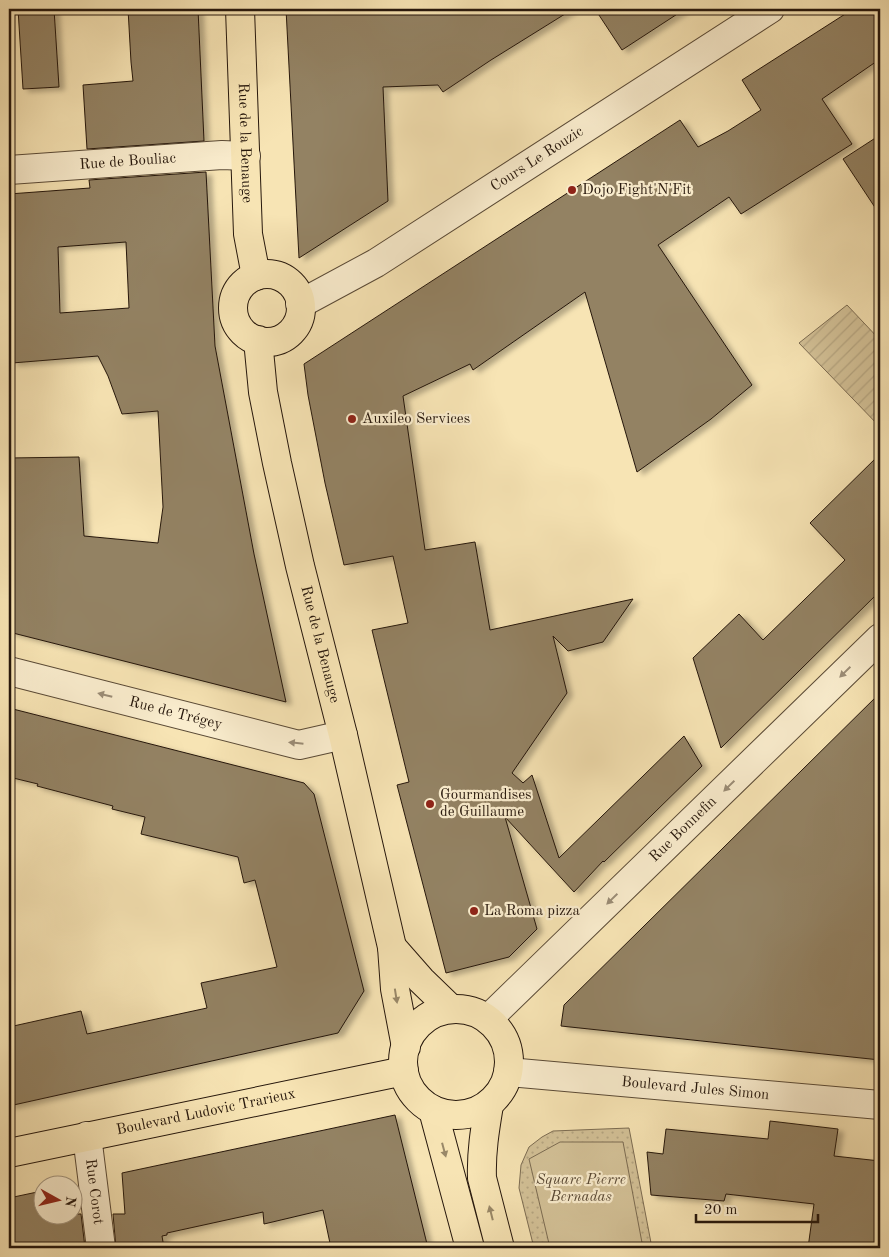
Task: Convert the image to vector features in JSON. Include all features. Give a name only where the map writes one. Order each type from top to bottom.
[{"type":"main road","name":"Rue de la Benauge","points":[[240,9],[248,234],[256,276]]},
{"type":"main road","points":[[266,274],[276,275],[285,279],[298,294],[300,304],[300,315],[296,325],[289,334],[280,340],[268,342],[249,337],[236,323],[233,314],[235,295],[240,286],[256,276],[266,274]]},
{"type":"main road","name":"Rue de la Benauge","points":[[258,340],[263,392],[277,463],[392,947],[395,989],[405,1059]]},
{"type":"main road","name":"Rue de la Benauge","points":[[392,947],[421,980],[451,1009]]},
{"type":"main road","points":[[451,1009],[476,1013],[488,1019],[506,1043],[509,1058],[508,1072],[498,1096],[489,1105],[461,1116],[447,1115],[433,1110],[419,1100],[409,1087],[405,1059],[412,1033],[422,1021],[451,1009]]},
{"type":"main road","name":"Boulevard Ludovic Trarieux","points":[[9,1153],[405,1059]]},
{"type":"main road","points":[[489,1105],[484,1132],[482,1178],[500,1248]]},
{"type":"main road","points":[[433,1110],[470,1248]]},
{"type":"street","name":"Cours Le Rouzic","points":[[300,304],[376,263],[770,9]]},
{"type":"street","name":"Rue de Bouliac","points":[[9,170],[222,154],[246,156]]},
{"type":"street","name":"Rue Bonnefin","points":[[488,1019],[880,638]]},
{"type":"street","name":"Rue de Trégey","points":[[9,670],[299,745],[343,735]]},
{"type":"street","name":"Boulevard Jules Simon","points":[[508,1072],[880,1105]]},
{"type":"street","name":"Rue Corot","points":[[87,1136],[102,1248]]},
{"type":"green space","points":[[847,305],[880,340],[880,427],[799,343]]},
{"type":"green space","name":"Square Pierre Bernadas","points":[[629,1128],[652,1248],[534,1248],[519,1188],[521,1165],[529,1147],[553,1131]]},
{"type":"green space","name":"Square Pierre Bernadas","points":[[560,1142],[623,1142],[643,1248],[550,1248],[529,1159]]},
{"type":"building","points":[[18,9],[54,9],[59,87],[23,89]]},
{"type":"building","points":[[128,9],[198,9],[204,141],[87,149],[83,85],[133,81]]},
{"type":"building","points":[[286,9],[573,9],[443,92],[438,85],[383,87],[388,201],[299,258]]},
{"type":"building","points":[[595,9],[685,9],[622,50]]},
{"type":"building","points":[[853,9],[880,9],[880,59],[822,99],[852,144],[741,214],[729,197],[658,245],[752,385],[711,419],[637,472],[585,292],[473,370],[470,364],[403,396],[425,550],[475,542],[490,630],[633,599],[603,642],[568,651],[553,636],[567,693],[512,773],[523,783],[532,775],[559,858],[684,736],[702,766],[603,861],[574,892],[505,817],[537,929],[509,957],[446,973],[397,785],[409,782],[372,630],[408,623],[393,556],[344,565],[325,483],[304,364],[680,120],[698,147],[761,110],[742,80]]},
{"type":"building","points":[[880,135],[880,215],[843,159]]},
{"type":"building","points":[[206,172],[215,346],[254,554],[286,702],[9,632],[9,458],[79,457],[84,536],[158,543],[163,507],[158,411],[122,414],[108,376],[98,356],[12,363],[9,311],[9,194],[90,188],[89,180]],"holes":[[[126,242],[129,308],[60,313],[58,247]]]},
{"type":"building","points":[[880,454],[880,597],[877,594],[721,748],[693,658],[739,614],[763,640],[845,560],[810,523]]},
{"type":"building","points":[[880,693],[880,1060],[561,1026],[564,1005]]},
{"type":"building","points":[[9,708],[304,783],[314,794],[364,991],[338,1033],[9,1106],[9,1027],[81,1011],[87,1034],[207,1008],[201,983],[277,967],[255,880],[244,883],[238,857],[141,834],[145,817],[112,809],[113,806],[9,777]]},
{"type":"building","points":[[395,1115],[428,1248],[331,1248],[323,1210],[264,1224],[263,1212],[167,1233],[167,1235],[162,1236],[164,1248],[116,1248],[113,1214],[125,1214],[122,1173]]},
{"type":"building","points":[[770,1121],[838,1129],[834,1156],[880,1161],[880,1248],[808,1248],[814,1204],[726,1194],[724,1201],[651,1195],[647,1152],[663,1154],[666,1129],[768,1139]]},
{"type":"building","points":[[32,1193],[32,1224],[82,1222],[85,1248],[9,1248],[9,1198]]},
{"type":"place","name":"Dojo Fight'N'Fit","points":[[572,190]]},
{"type":"place","name":"Auxileo Services","points":[[352,419]]},
{"type":"place","name":"Gourmandises de Guillaume","points":[[430,804]]},
{"type":"place","name":"La Roma pizza","points":[[474,911]]}]
